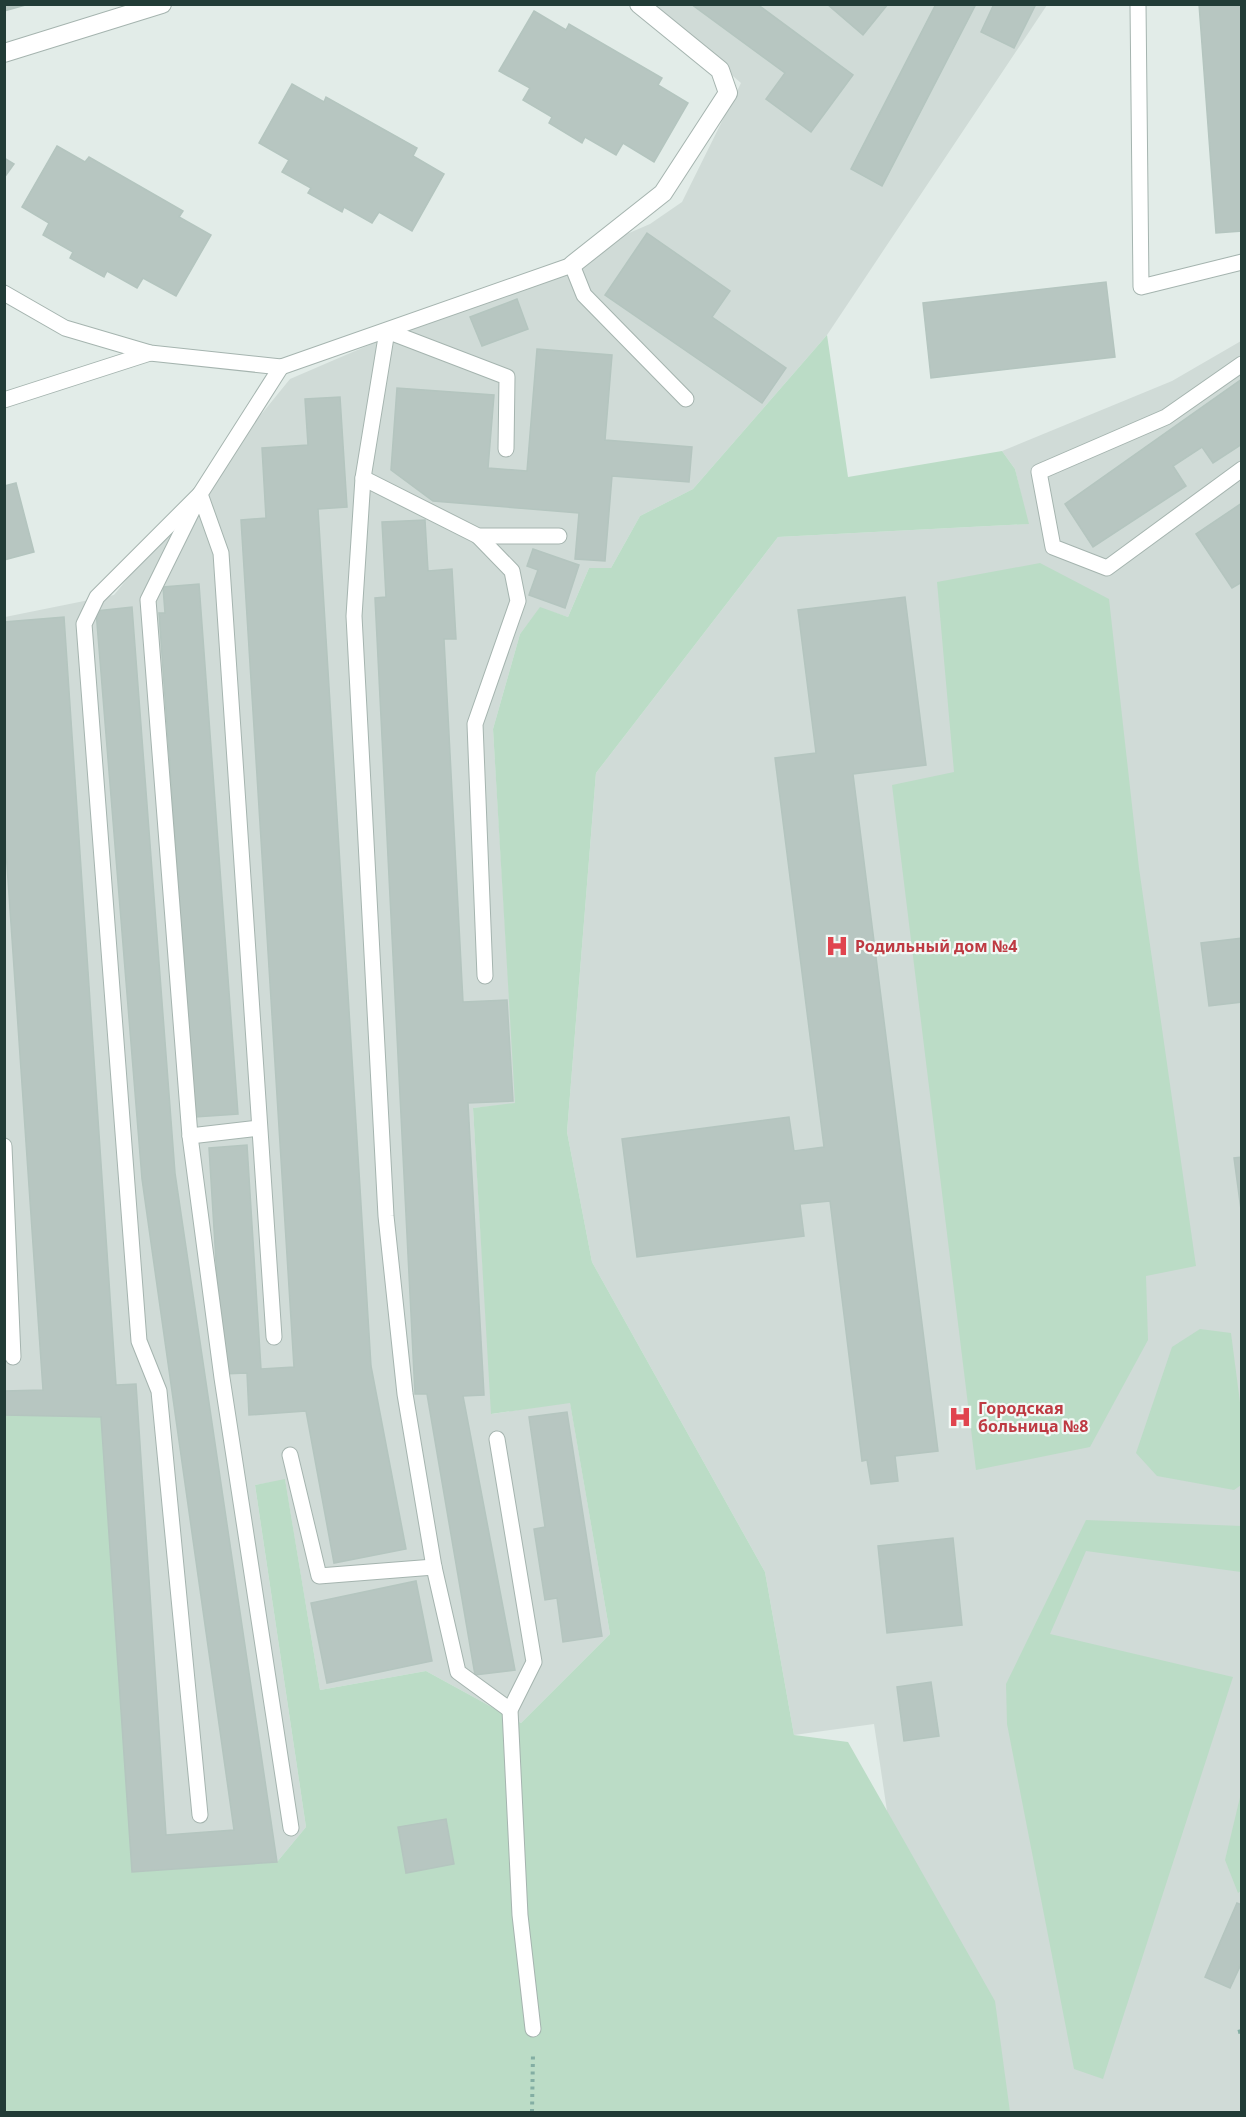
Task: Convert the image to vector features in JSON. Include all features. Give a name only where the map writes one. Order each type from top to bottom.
[{"type":"street","points":[[4,53],[162,4]]},
{"type":"street","points":[[572,265],[663,193],[728,93],[720,70],[639,4]]},
{"type":"lane","points":[[1138,4],[1141,287],[1242,262]]},
{"type":"lane","points":[[4,293],[64,328],[150,353],[280,367],[387,332],[572,265],[584,295],[686,399]]},
{"type":"lane","points":[[387,332],[507,377],[506,448]]},
{"type":"lane","points":[[387,332],[363,478],[354,616],[386,1216],[405,1394],[434,1567],[458,1672],[510,1710]]},
{"type":"lane","points":[[4,400],[150,353]]},
{"type":"lane","points":[[1242,363],[1166,417],[1039,472],[1053,547],[1107,568],[1242,469]]},
{"type":"lane","points":[[280,367],[200,494],[147,600],[190,1136],[222,1378],[291,1828]]},
{"type":"lane","points":[[363,478],[478,536],[512,571],[518,601],[475,724],[484,976]]},
{"type":"lane","points":[[200,494],[221,553],[274,1337]]},
{"type":"lane","points":[[200,494],[97,597],[84,624],[139,1341],[159,1390],[200,1815]]},
{"type":"lane","points":[[478,536],[559,536]]},
{"type":"lane","points":[[190,1136],[259,1128]]},
{"type":"lane","points":[[4,1146],[13,1357]]},
{"type":"lane","points":[[497,1439],[534,1662],[510,1710],[520,1915],[533,2029]]},
{"type":"lane","points":[[290,1455],[319,1576],[434,1567]]},
{"type":"path","points":[[532,2112],[533,2029]]},
{"type":"shaded area","points":[[651,5],[1047,5],[827,335],[693,489],[640,516],[611,568],[589,568],[568,617],[540,608],[520,634],[493,729],[516,1104],[473,1108],[492,1414],[570,1402],[610,1634],[521,1723],[426,1671],[320,1690],[285,1480],[255,1485],[306,1827],[277,1862],[132,1872],[101,1417],[5,1415],[5,617],[114,595],[290,379],[650,224],[682,202],[741,83]]},
{"type":"shaded area","name":"Городская больница №8","points":[[1241,341],[1241,2112],[932,2112],[874,1724],[794,1735],[765,1572],[592,1262],[567,1132],[596,773],[778,537],[1028,524],[1015,469],[1002,451],[1172,381]]},
{"type":"green space","points":[[827,335],[848,477],[1002,451],[1015,469],[1029,524],[778,537],[596,773],[567,1132],[592,1262],[765,1572],[794,1735],[848,1742],[995,2001],[1010,2112],[5,2112],[5,1415],[101,1417],[133,1872],[277,1862],[306,1827],[255,1485],[285,1479],[320,1690],[426,1671],[521,1723],[610,1634],[570,1403],[491,1414],[473,1108],[515,1103],[493,729],[520,634],[540,607],[568,617],[589,568],[611,568],[640,516],[693,489]]},
{"type":"green space","points":[[1040,563],[1109,599],[1139,868],[1196,1266],[1146,1276],[1148,1340],[1090,1447],[976,1470],[892,785],[954,772],[937,582]]},
{"type":"green space","points":[[1200,1329],[1231,1333],[1241,1410],[1241,1485],[1234,1490],[1157,1476],[1136,1453],[1172,1347]]},
{"type":"green space","points":[[1086,1520],[1242,1526],[1241,1572],[1086,1551],[1050,1634],[1233,1677],[1103,2079],[1074,2069],[1007,1724],[1006,1684]]},
{"type":"green space","points":[[1241,1793],[1242,1890],[1238,1893],[1225,1860]]},
{"type":"building","points":[[4,4],[29,4],[4,11]]},
{"type":"building","points":[[691,4],[757,4],[853,75],[811,132],[766,99],[785,73]]},
{"type":"building","points":[[827,4],[888,4],[863,35]]},
{"type":"building","points":[[936,4],[976,4],[882,186],[851,169]]},
{"type":"building","points":[[994,4],[1036,4],[1014,48],[981,32]]},
{"type":"building","points":[[1199,4],[1242,4],[1242,231],[1216,233]]},
{"type":"building","points":[[534,11],[566,30],[569,24],[662,78],[658,85],[688,103],[654,162],[623,143],[616,155],[585,137],[582,143],[549,123],[552,117],[523,100],[530,88],[499,71]]},
{"type":"building","points":[[292,84],[324,102],[326,97],[417,148],[413,156],[444,174],[412,231],[379,212],[372,223],[344,207],[342,212],[308,193],[311,188],[282,172],[289,160],[259,143]]},
{"type":"building","points":[[57,146],[85,162],[89,157],[183,211],[179,217],[211,235],[176,296],[143,278],[137,288],[107,271],[104,277],[70,258],[73,252],[43,235],[49,223],[22,207]]},
{"type":"building","points":[[4,158],[14,164],[4,178]]},
{"type":"building","points":[[647,233],[730,291],[712,317],[786,368],[762,403],[605,295]]},
{"type":"building","points":[[1106,282],[1115,357],[931,378],[923,303]]},
{"type":"building","points":[[517,299],[528,329],[482,346],[470,317]]},
{"type":"building","points":[[537,349],[612,355],[605,440],[692,447],[689,482],[612,476],[605,561],[575,559],[579,513],[433,501],[391,470],[397,388],[494,395],[488,468],[527,471]]},
{"type":"building","points":[[1242,379],[1242,444],[1213,463],[1202,447],[1173,466],[1186,486],[1093,547],[1065,504]]},
{"type":"building","points":[[340,397],[347,507],[318,509],[371,1366],[406,1549],[334,1563],[306,1411],[249,1415],[247,1373],[223,1374],[209,1148],[247,1145],[261,1369],[294,1367],[241,520],[266,518],[262,448],[308,445],[305,399]]},
{"type":"building","points":[[16,483],[34,552],[4,560],[4,486]]},
{"type":"building","points":[[1242,503],[1242,582],[1232,588],[1196,534]]},
{"type":"building","points":[[425,520],[428,571],[452,569],[456,639],[444,639],[463,1002],[507,1000],[513,1101],[468,1103],[484,1395],[463,1396],[515,1670],[475,1675],[427,1394],[415,1394],[375,598],[386,597],[382,522]]},
{"type":"building","points":[[533,549],[579,565],[565,608],[529,595],[538,570],[527,566]]},
{"type":"building","points":[[199,584],[238,1114],[195,1117],[159,613],[165,613],[163,587]]},
{"type":"building","name":"Родильный дом №4","points":[[905,597],[926,765],[853,774],[938,1451],[895,1456],[898,1481],[871,1484],[867,1460],[862,1461],[830,1201],[800,1204],[804,1236],[637,1257],[622,1139],[789,1117],[794,1151],[824,1147],[775,758],[816,753],[798,610]]},
{"type":"building","points":[[132,607],[175,1173],[277,1862],[132,1872],[101,1417],[4,1415],[4,1391],[43,1390],[4,822],[4,622],[64,617],[116,1385],[136,1384],[166,1835],[234,1830],[142,1179],[96,611]]},
{"type":"building","points":[[1242,938],[1242,1002],[1209,1006],[1201,943]]},
{"type":"building","points":[[1242,1157],[1242,1217],[1234,1158]]},
{"type":"building","points":[[567,1412],[602,1636],[563,1642],[557,1598],[545,1600],[534,1529],[545,1527],[529,1417]]},
{"type":"building","points":[[953,1538],[962,1625],[887,1633],[878,1546]]},
{"type":"building","points":[[416,1581],[432,1661],[327,1683],[311,1603]]},
{"type":"building","points":[[931,1682],[939,1736],[904,1741],[897,1687]]},
{"type":"building","points":[[446,1819],[454,1864],[406,1873],[398,1827]]},
{"type":"building","points":[[1237,1903],[1242,1905],[1242,1962],[1230,1988],[1205,1977]]},
{"type":"place","name":"Родильный дом №4","points":[[837,946]]},
{"type":"place","name":"Городская больница №8","points":[[960,1417]]}]
